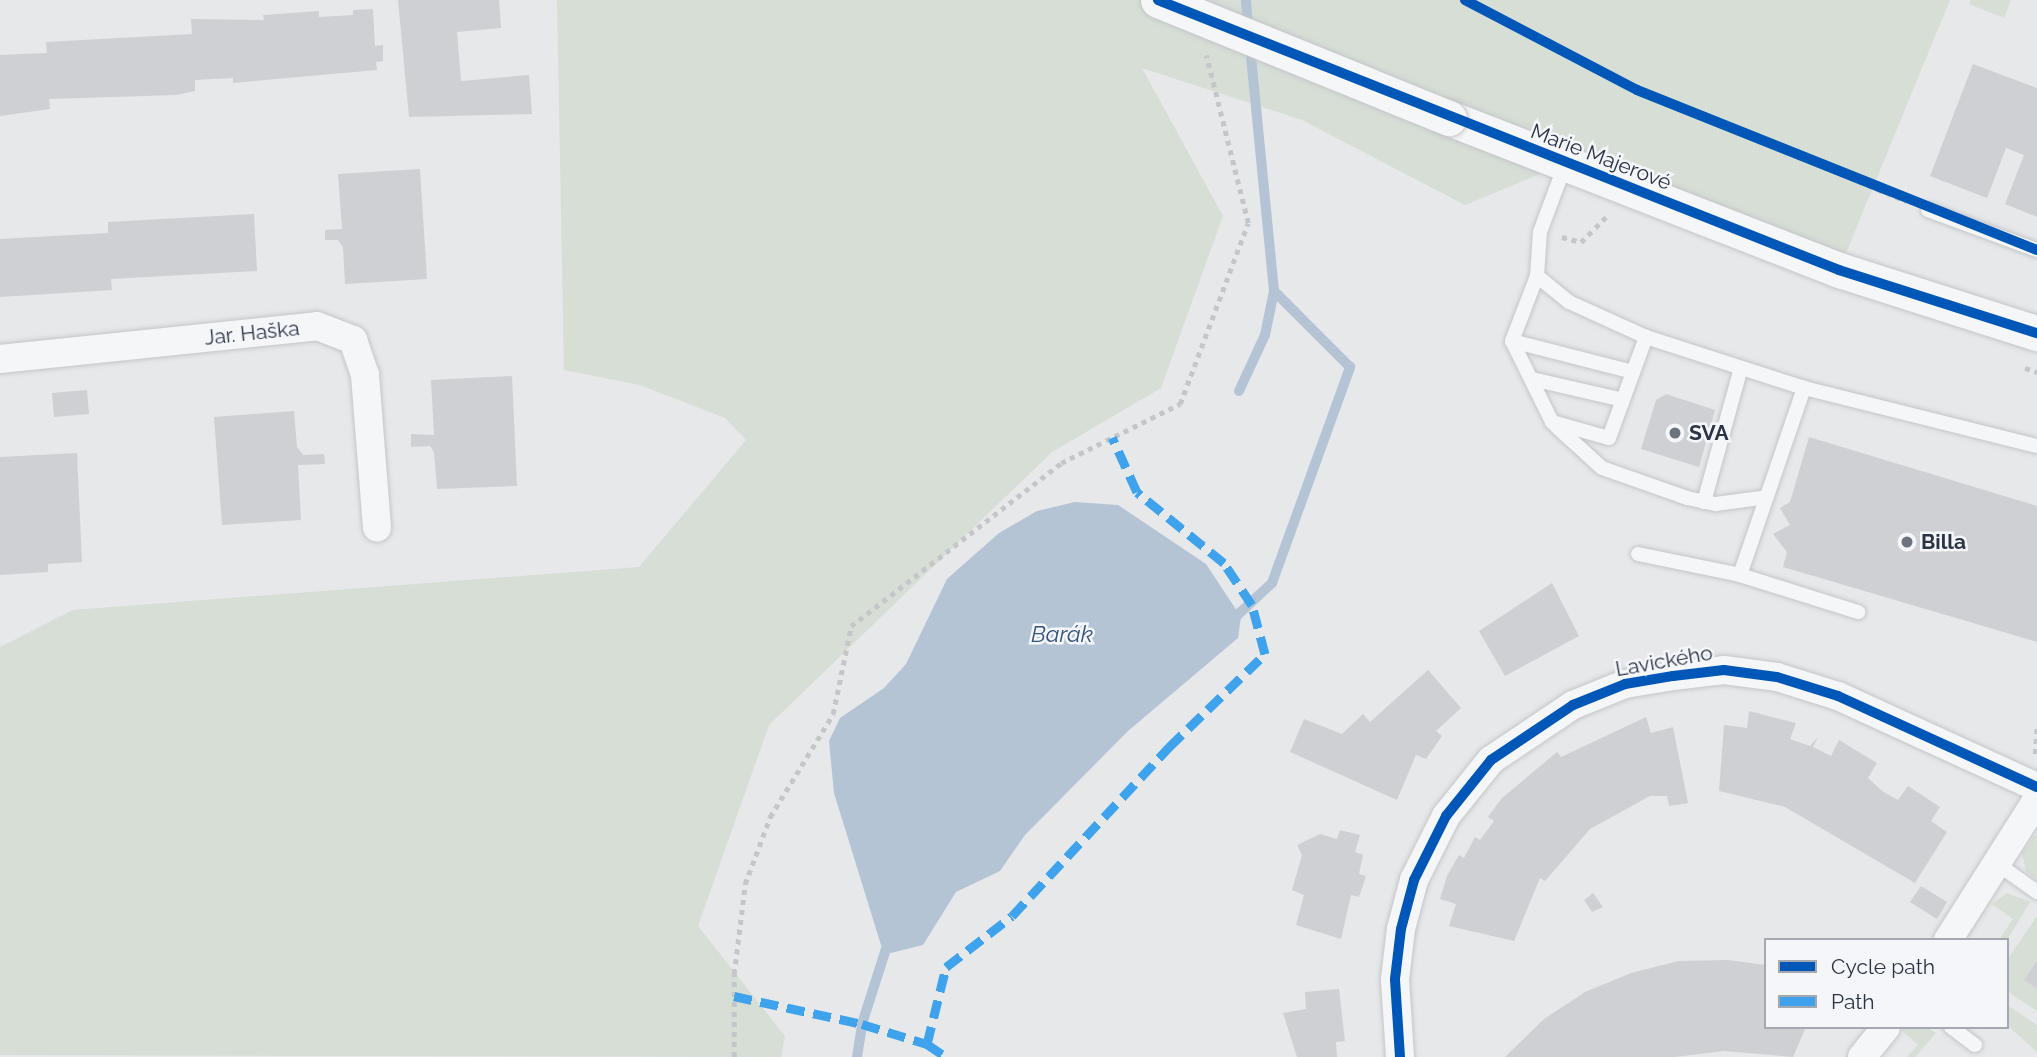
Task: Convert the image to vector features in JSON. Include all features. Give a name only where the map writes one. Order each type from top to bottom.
[{"type":"street","name":"Marie Majerové","points":[[1158,0],[1449,118],[1839,270],[2037,333]]},
{"type":"street","name":"Jar. Haška","points":[[0,359],[317,326],[353,340],[365,375],[377,528]]},
{"type":"street","name":"Lavického","points":[[1400,1057],[1395,979],[1401,929],[1415,880],[1446,816],[1491,760],[1573,705],[1625,684],[1673,676],[1724,670],[1777,677],[1838,696],[2037,787]]},
{"type":"street","points":[[1949,938],[1999,865],[2037,800]]},
{"type":"street","points":[[1862,1057],[1884,1029]]},
{"type":"lane","points":[[1566,163],[1540,232],[1538,276],[1512,341],[1552,422],[1602,468],[1704,502],[1767,497]]},
{"type":"lane","points":[[1928,210],[2037,250]]},
{"type":"lane","points":[[1538,276],[1569,302],[1646,337],[1804,388],[2037,446]]},
{"type":"lane","points":[[1552,422],[1609,438],[1646,337]]},
{"type":"lane","points":[[1512,341],[1633,372]]},
{"type":"lane","points":[[1704,502],[1741,368]]},
{"type":"lane","points":[[1532,379],[1623,400]]},
{"type":"lane","points":[[1740,575],[1804,388]]},
{"type":"lane","points":[[1637,554],[1740,575],[1858,612]]},
{"type":"lane","points":[[1999,865],[2037,892]]},
{"type":"lane","points":[[1954,1029],[1975,1045]]},
{"type":"path","points":[[1465,0],[1637,90],[1928,210]]},
{"type":"path","points":[[734,1057],[734,974],[745,884],[770,817],[833,714],[851,626],[1061,463],[1180,404],[1248,223],[1205,50]]},
{"type":"path","points":[[2037,727],[2037,758]]},
{"type":"shaded area","points":[[557,0],[1950,0],[1839,270],[1566,163],[1465,205],[1302,120],[1142,68],[1223,216],[1161,388],[1052,452],[769,725],[698,926],[785,1036],[781,1057],[0,1055],[0,647],[73,610],[639,567],[746,440],[725,418],[640,385],[564,370]]},
{"type":"shaded area","points":[[1971,0],[2011,0],[2004,18],[1969,4]]},
{"type":"shaded area","points":[[2037,833],[2037,880],[2026,871],[2022,853]]},
{"type":"shaded area","points":[[2007,893],[2030,902],[2008,938],[2000,938],[2013,919],[1992,904]]},
{"type":"shaded area","points":[[2037,916],[2037,960],[2024,980],[2037,989],[2037,1011],[2009,992],[2009,957]]},
{"type":"shaded area","points":[[2009,1006],[2037,1025],[2037,1052],[2009,1027]]},
{"type":"shaded area","points":[[1900,1029],[1930,1029],[1936,1033],[1915,1057],[1907,1057],[1918,1045]]},
{"type":"water","name":"Barák","points":[[1075,502],[1118,505],[1206,564],[1241,617],[1238,638],[1128,731],[1025,835],[1000,871],[956,892],[923,945],[891,953],[881,945],[834,793],[829,741],[840,718],[884,688],[906,664],[947,579],[999,533],[1037,511]]},
{"type":"building","points":[[398,0],[499,0],[501,28],[457,32],[461,81],[529,75],[532,114],[409,117]]},
{"type":"building","points":[[373,9],[375,46],[383,45],[383,61],[376,62],[377,70],[233,83],[233,78],[195,80],[195,91],[176,95],[49,99],[50,109],[0,116],[0,55],[47,53],[46,42],[192,34],[191,19],[264,20],[263,15],[319,11],[319,17],[353,15],[353,10]]},
{"type":"building","points":[[1973,64],[2037,88],[2037,217],[2005,204],[2024,155],[2006,148],[1987,198],[1930,176]]},
{"type":"building","points":[[420,169],[427,279],[345,284],[343,247],[338,240],[325,240],[325,230],[342,229],[338,174]]},
{"type":"building","points":[[254,214],[257,271],[111,279],[112,290],[0,297],[0,239],[108,233],[108,222]]},
{"type":"building","points":[[512,376],[517,486],[437,489],[434,452],[430,446],[411,447],[411,434],[434,435],[431,380]]},
{"type":"building","points":[[87,390],[89,414],[54,417],[52,393]]},
{"type":"building","points":[[1666,394],[1715,410],[1699,467],[1641,449],[1656,400]]},
{"type":"building","points":[[294,411],[297,447],[303,455],[324,454],[325,464],[298,465],[301,520],[222,525],[214,417]]},
{"type":"building","name":"Billa","points":[[1809,437],[2037,506],[2037,642],[1783,567],[1787,552],[1773,534],[1790,525],[1780,508],[1790,502]]},
{"type":"building","points":[[77,453],[82,562],[48,564],[48,572],[0,575],[0,457]]},
{"type":"building","points":[[1552,583],[1579,636],[1505,676],[1479,631]]},
{"type":"building","points":[[1428,670],[1461,708],[1436,731],[1442,736],[1426,759],[1416,755],[1397,800],[1290,752],[1304,719],[1342,734],[1363,714],[1370,722]]},
{"type":"building","points":[[1749,711],[1796,723],[1790,739],[1810,746],[1818,737],[1813,747],[1831,756],[1839,740],[1877,763],[1868,778],[1882,791],[1898,800],[1908,786],[1940,807],[1931,821],[1947,832],[1915,883],[1785,807],[1719,791],[1724,725],[1747,728]]},
{"type":"building","points":[[1646,717],[1651,733],[1673,727],[1688,803],[1669,806],[1667,796],[1650,796],[1590,829],[1545,881],[1540,878],[1514,941],[1449,926],[1456,904],[1440,899],[1447,876],[1459,855],[1464,858],[1475,837],[1480,840],[1494,821],[1488,817],[1502,798],[1557,752],[1561,757]]},
{"type":"building","points":[[1340,830],[1360,835],[1355,852],[1363,855],[1359,874],[1366,876],[1359,897],[1351,895],[1341,939],[1296,925],[1304,895],[1292,890],[1302,855],[1297,845],[1320,834],[1337,839]]},
{"type":"building","points":[[1921,886],[1947,902],[1937,919],[1910,902]]},
{"type":"building","points":[[1593,893],[1603,907],[1592,912],[1584,900]]},
{"type":"building","points":[[1728,960],[1764,965],[1764,1029],[1805,1029],[1793,1057],[1724,1051],[1675,1057],[1505,1057],[1544,1019],[1585,992],[1631,973],[1679,961]]},
{"type":"building","points":[[2037,960],[2037,989],[2024,980]]},
{"type":"building","points":[[1339,989],[1345,1041],[1336,1042],[1337,1057],[1297,1057],[1283,1013],[1306,1009],[1305,992]]},
{"type":"waterway","points":[[1246,0],[1248,28]]},
{"type":"waterway","points":[[1239,391],[1265,335],[1274,291],[1250,46]]},
{"type":"waterway","points":[[1230,622],[1272,583],[1350,367],[1274,291]]},
{"type":"waterway","points":[[857,1057],[862,1024],[890,936]]},
{"type":"marked path","points":[[927,1044],[946,967],[1012,916],[1169,747],[1265,654],[1252,605],[1224,563],[1137,492],[1112,437]]},
{"type":"marked path","points":[[734,996],[862,1024],[927,1044],[946,1057]]},
{"type":"cycle path","points":[[1158,0],[1839,270],[2037,333]]},
{"type":"cycle path","points":[[1465,0],[1637,90],[2037,250]]},
{"type":"cycle path","points":[[1400,1057],[1395,979],[1401,929],[1414,880],[1446,816],[1491,760],[1573,705],[1625,684],[1673,676],[1724,670],[1777,677],[1838,696],[2037,787]]},
{"type":"place","name":"SVA","points":[[1675,433]]},
{"type":"place","name":"Billa","points":[[1907,542]]}]
